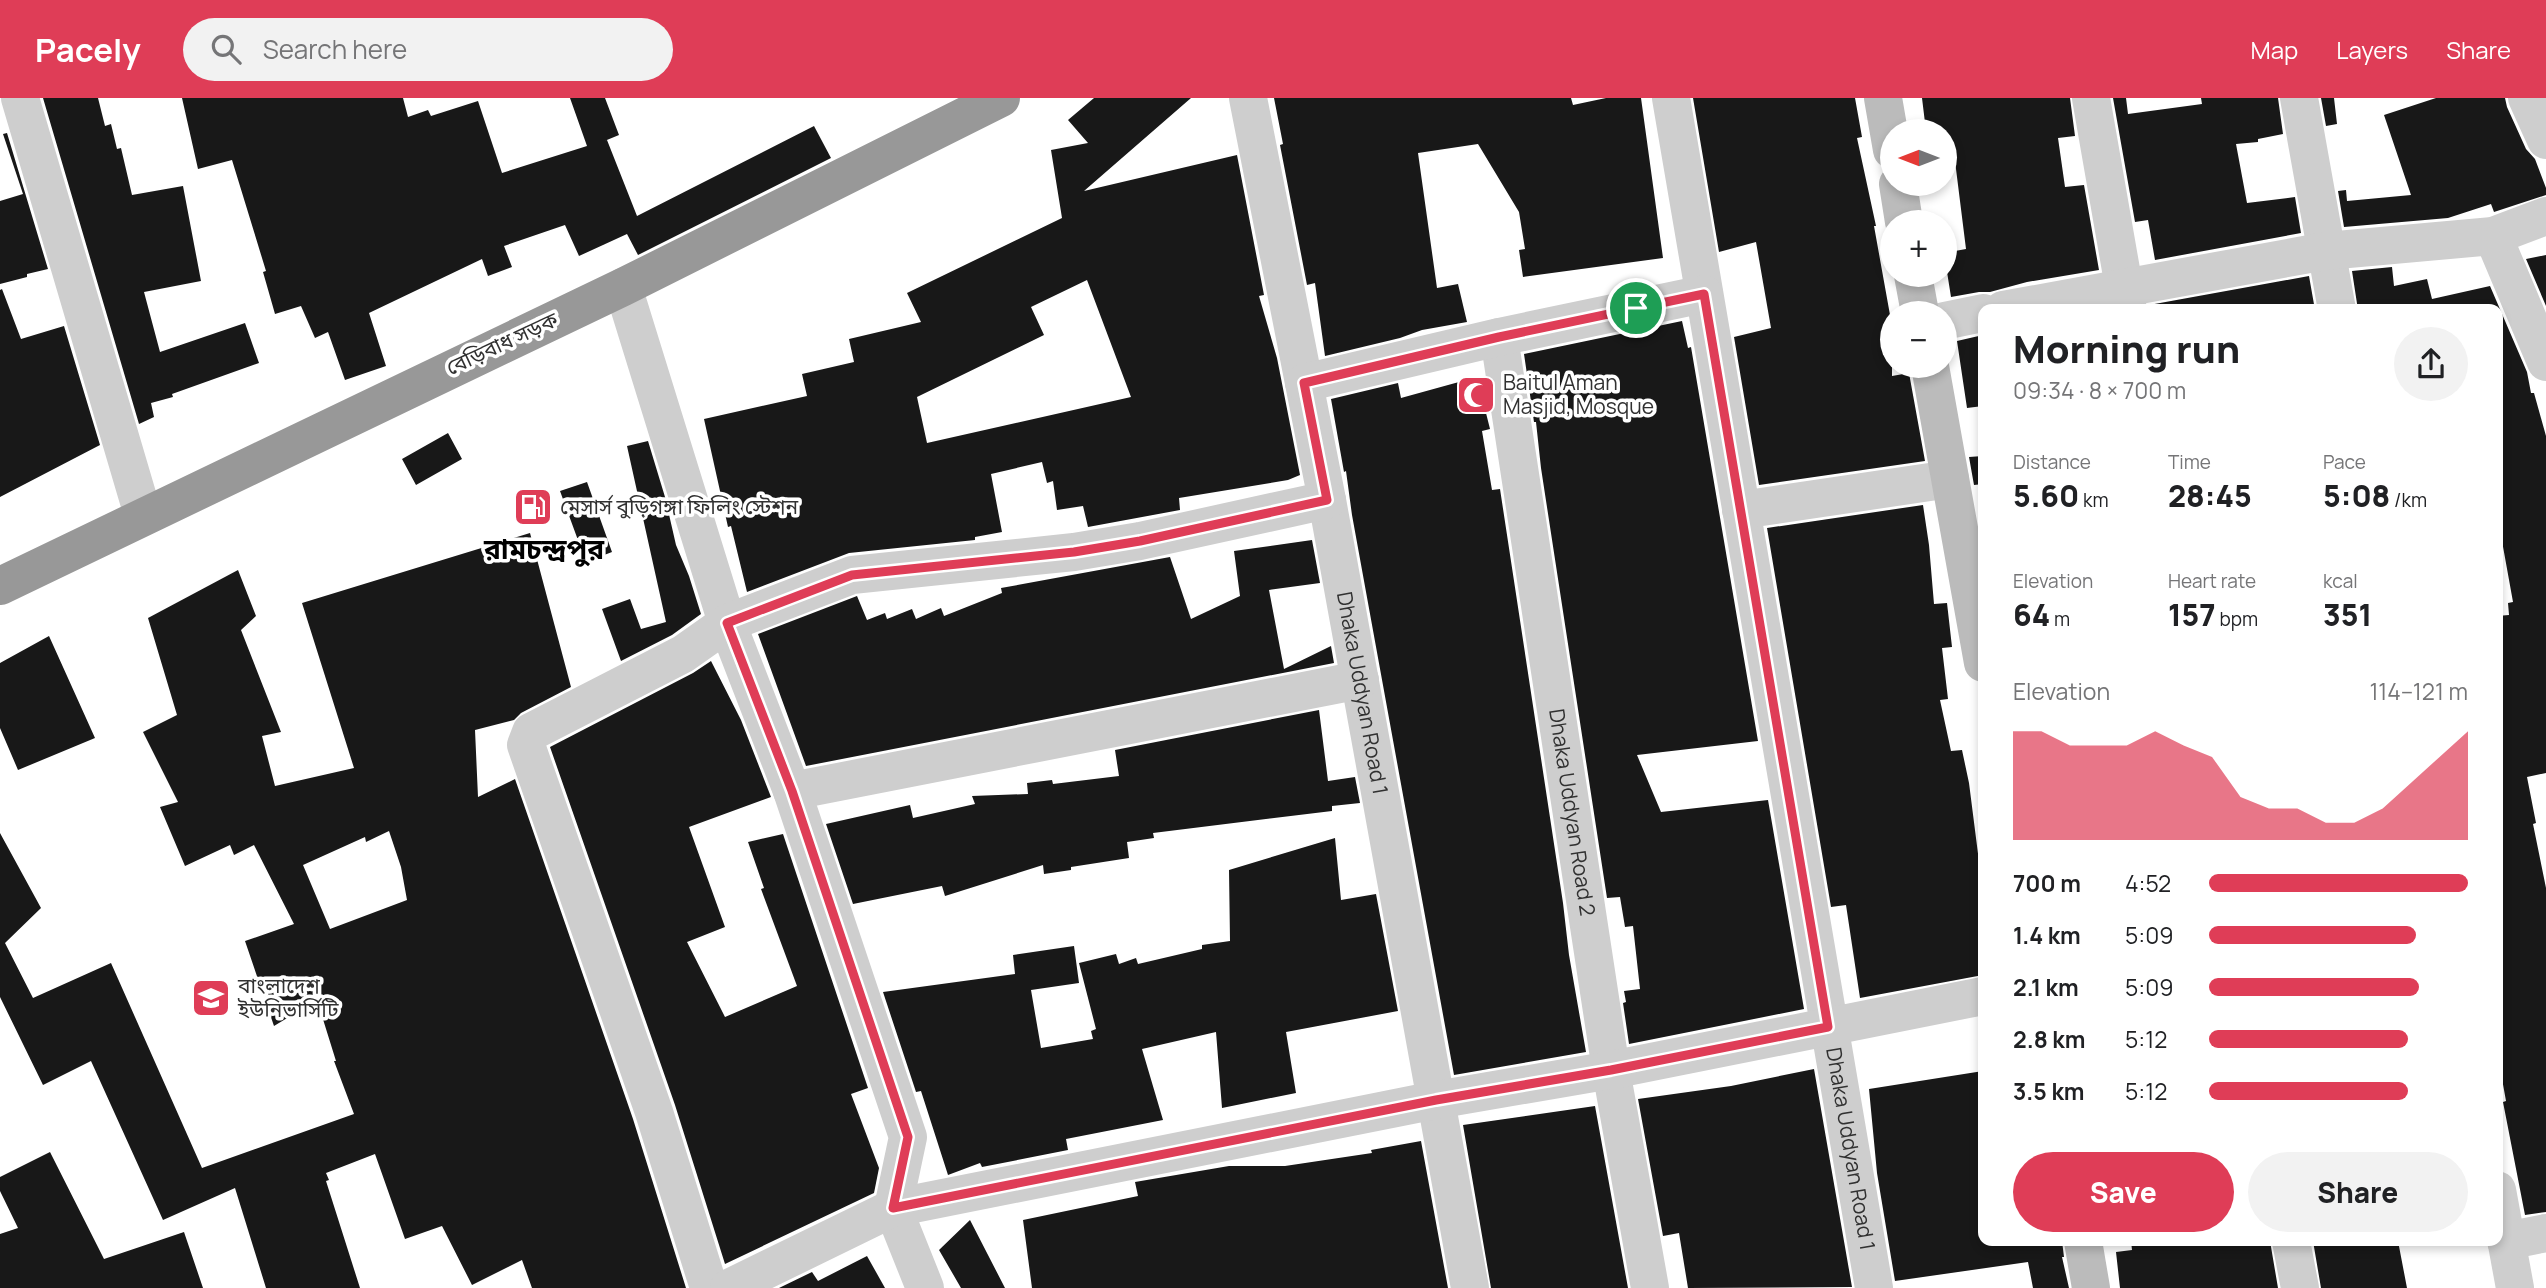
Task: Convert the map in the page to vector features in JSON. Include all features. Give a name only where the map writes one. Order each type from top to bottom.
[{"type":"highway","name":"বেড়িবাধ সড়ক","points":[[0,586],[143,515],[623,287],[1002,98]]},
{"type":"street","points":[[20,98],[143,515]]},
{"type":"street","name":"Dhaka Uddyan Road 1","points":[[1248,98],[1327,500],[1470,1288]]},
{"type":"street","name":"Dhaka Uddyan Road 1","points":[[1671,98],[1874,1288]]},
{"type":"street","points":[[1883,98],[1887,119]]},
{"type":"street","points":[[2091,98],[2126,299]]},
{"type":"street","points":[[2299,98],[2336,304]]},
{"type":"street","points":[[2070,304],[2126,299],[2326,251],[2493,236],[2546,216]]},
{"type":"street","points":[[2493,236],[2546,362]]},
{"type":"street","points":[[623,287],[727,623],[792,791],[908,1137],[893,1208],[925,1288]]},
{"type":"street","points":[[1304,383],[1499,337],[1704,294]]},
{"type":"street","points":[[1957,318],[1978,314]]},
{"type":"street","name":"Dhaka Uddyan Road 2","points":[[1499,337],[1611,1070],[1650,1288]]},
{"type":"street","points":[[1932,378],[1978,635]]},
{"type":"street","points":[[1741,510],[1950,479]]},
{"type":"street","points":[[709,1288],[654,1112],[526,745],[531,732],[683,654],[727,623],[852,575],[1074,552],[1140,541],[1327,500]]},
{"type":"street","points":[[792,791],[1360,680]]},
{"type":"street","points":[[729,1288],[893,1208],[1436,1100],[1611,1070],[1978,997]]},
{"type":"street","points":[[2503,1221],[2515,1288]]},
{"type":"street","points":[[2507,1241],[2546,1233]]},
{"type":"street","points":[[2084,1246],[2091,1288]]},
{"type":"street","points":[[2292,1246],[2300,1288]]},
{"type":"building","points":[[43,98],[98,98],[105,126],[111,124],[117,149],[121,148],[132,195],[183,186],[201,281],[144,292],[160,352],[245,323],[259,363],[151,403],[154,417],[139,424]]},
{"type":"building","points":[[182,98],[403,98],[408,117],[428,110],[431,116],[478,101],[502,173],[587,146],[570,98],[605,98],[619,135],[602,142],[607,140],[637,216],[814,126],[831,158],[638,255],[627,234],[579,256],[565,225],[504,246],[512,267],[488,276],[482,259],[369,313],[386,366],[345,380],[328,332],[315,338],[301,306],[275,314],[263,272],[266,271],[232,160],[198,169]]},
{"type":"building","points":[[1094,98],[1191,98],[1084,191],[1237,155],[1264,295],[1259,296],[1277,358],[1300,475],[1288,480],[1179,498],[1180,510],[1088,527],[1083,506],[1057,510],[1053,481],[1047,483],[1042,462],[991,474],[1002,532],[975,537],[975,540],[849,553],[747,592],[731,526],[728,527],[704,419],[807,396],[802,374],[854,362],[849,339],[921,322],[907,293],[1062,218],[1051,150],[1088,143],[1068,120]],"holes":[[[1087,280],[1131,397],[927,443],[917,397],[1044,335],[1031,307]]]},
{"type":"building","points":[[1274,98],[1571,98],[1573,105],[1606,98],[1641,98],[1663,258],[1523,277],[1519,250],[1525,249],[1519,212],[1478,144],[1418,153],[1437,288],[1458,284],[1467,322],[1422,330],[1325,356],[1315,283],[1307,285],[1280,145],[1283,144]]},
{"type":"building","points":[[1693,98],[1855,98],[1862,137],[1857,138],[1876,226],[1880,287],[1885,287],[1888,301],[1880,301],[1880,378],[1910,378],[1925,461],[1759,485],[1734,337],[1771,328],[1756,242],[1719,252]]},
{"type":"building","points":[[1922,98],[2070,98],[2075,136],[2058,138],[2065,187],[2084,185],[2099,270],[1951,297],[1949,287],[1957,287],[1957,251],[1966,249],[1957,177],[1957,119],[1925,119]]},
{"type":"building","points":[[2113,98],[2126,98],[2128,114],[2202,104],[2201,98],[2278,98],[2283,134],[2258,139],[2258,142],[2236,144],[2247,203],[2295,197],[2301,233],[2155,260],[2148,220],[2135,222]]},
{"type":"building","points":[[2321,98],[2334,98],[2337,124],[2326,126]]},
{"type":"building","points":[[2436,98],[2505,98],[2526,149],[2535,159],[2546,195],[2494,212],[2491,204],[2448,218],[2344,227],[2338,191],[2346,190],[2347,201],[2411,195],[2384,115]]},
{"type":"building","points":[[7,133],[48,269],[0,284],[0,201],[23,194],[3,134]]},
{"type":"building","points":[[2546,255],[2546,306],[2526,259]]},
{"type":"building","points":[[2392,267],[2394,286],[2427,279],[2432,299],[2490,286],[2498,304],[2357,304],[2352,271]]},
{"type":"building","points":[[2309,276],[2314,304],[2155,304]]},
{"type":"building","points":[[2,289],[21,339],[64,326],[100,445],[0,497],[0,290]]},
{"type":"building","points":[[2503,316],[2527,372],[2531,393],[2534,393],[2546,436],[2546,773],[2527,777],[2546,888],[2546,1212],[2525,1215],[2503,1102],[2506,1101],[2503,1084],[2503,616],[2509,615],[2508,603],[2513,602],[2503,547]]},
{"type":"building","points":[[1682,321],[1688,348],[1691,347],[1758,741],[1637,755],[1661,812],[1768,800],[1804,1009],[1629,1044],[1623,1003],[1626,1002],[1624,991],[1640,989],[1633,926],[1625,927],[1620,897],[1607,898],[1524,354]]},
{"type":"building","points":[[1978,336],[1978,407],[1967,408],[1957,341]]},
{"type":"building","points":[[1477,377],[1490,429],[1482,431],[1492,490],[1500,489],[1569,955],[1586,1052],[1454,1075],[1331,399],[1398,383],[1401,398]]},
{"type":"building","points":[[448,433],[462,459],[416,485],[402,459]]},
{"type":"building","points":[[648,441],[676,545],[701,614],[672,635],[621,661],[602,609],[630,599],[641,629],[666,622],[627,446]]},
{"type":"building","points":[[1978,456],[1978,485],[1974,485],[1969,457]]},
{"type":"building","points":[[587,482],[612,552],[586,562],[560,491]]},
{"type":"building","points":[[1923,505],[1934,604],[1947,603],[1952,647],[1942,648],[1948,699],[1940,700],[1951,751],[1962,750],[1978,854],[1978,976],[1860,998],[1846,905],[1831,907],[1767,528]]},
{"type":"building","points":[[530,533],[571,687],[521,713],[514,720],[475,730],[478,797],[515,779],[633,1119],[686,1288],[532,1288],[522,1260],[472,1285],[442,1226],[405,1239],[375,1154],[326,1173],[329,1180],[326,1181],[360,1288],[266,1288],[235,1188],[163,1220],[91,1061],[43,1085],[0,997],[0,833],[41,908],[5,943],[33,998],[111,963],[202,1168],[354,1114],[334,1061],[317,1000],[274,1026],[245,941],[294,924],[254,845],[234,855],[230,845],[185,866],[160,807],[178,802],[143,732],[177,715],[148,618],[238,570],[256,616],[241,630],[281,732],[262,736],[275,786],[354,768],[302,603]],"holes":[[[389,831],[401,867],[407,900],[330,929],[303,865],[365,837],[366,842]]]},
{"type":"building","points":[[1312,540],[1320,583],[1269,590],[1284,669],[1331,646],[1334,663],[806,766],[758,634],[857,596],[867,620],[885,613],[887,619],[912,609],[916,619],[941,608],[944,616],[1002,593],[1001,588],[1170,557],[1191,619],[1240,596],[1234,551]]},
{"type":"building","points":[[49,636],[95,738],[18,770],[0,728],[0,663]]},
{"type":"building","points":[[711,661],[741,720],[771,797],[689,827],[725,927],[687,942],[725,1017],[797,986],[761,889],[764,888],[748,842],[783,834],[868,1088],[851,1094],[879,1168],[874,1193],[725,1264],[675,1105],[550,747],[693,673]]},
{"type":"building","points":[[1319,710],[1328,781],[1355,777],[1360,803],[1332,806],[1332,811],[1153,833],[1154,838],[1127,842],[1129,858],[1044,874],[1043,865],[945,896],[942,886],[853,904],[826,824],[910,805],[913,818],[975,804],[972,796],[1028,794],[1027,783],[1052,780],[1053,784],[1119,776],[1115,750]]},
{"type":"building","points":[[1335,838],[1341,900],[1376,894],[1398,1011],[1286,1032],[1296,1093],[1222,1108],[1216,1032],[1142,1049],[1163,1120],[1066,1139],[1068,1150],[982,1167],[980,1163],[948,1175],[921,1091],[916,1092],[883,992],[1015,974],[1013,955],[1074,946],[1079,983],[1031,990],[1041,1048],[1093,1039],[1091,1031],[1096,1029],[1079,963],[1116,954],[1119,964],[1136,958],[1138,964],[1202,949],[1202,945],[1230,941],[1229,870]]},
{"type":"building","points":[[1814,1069],[1852,1287],[1688,1288],[1679,1233],[1663,1236],[1638,1099],[1731,1086]]},
{"type":"building","points":[[1978,1072],[1978,1246],[2063,1246],[2062,1257],[2069,1288],[2033,1288],[2028,1262],[1895,1281],[1877,1173],[1869,1089]]},
{"type":"building","points":[[1595,1106],[1628,1288],[1491,1288],[1463,1125]]},
{"type":"building","points":[[1421,1141],[1448,1288],[1032,1288],[1023,1220],[1138,1196],[1135,1182],[1229,1166],[1285,1166],[1372,1153],[1371,1150]]},
{"type":"building","points":[[50,1152],[104,1259],[184,1232],[203,1288],[0,1288],[0,1234],[18,1228],[0,1191],[0,1177]]},
{"type":"building","points":[[970,1220],[1005,1288],[961,1288],[939,1250]]},
{"type":"building","points":[[2132,1246],[2271,1246],[2278,1288],[2120,1288],[2116,1252],[2132,1250]]},
{"type":"building","points":[[2314,1246],[2399,1246],[2407,1288],[2321,1288]]},
{"type":"building","points":[[867,1256],[885,1288],[779,1288],[812,1272],[818,1281]]},
{"type":"place","name":"Baitul Aman Masjid, Mosque","points":[[1476,395]]},
{"type":"place","name":"মেসার্স বুড়িগঙ্গা ফিলিং স্টেশন","points":[[533,507]]},
{"type":"place","name":"বাংলাদেশ ইউনিভার্সিটি","points":[[211,998]]},
{"type":"district","name":"রামচন্দ্রপুর","points":[[544,549]]},
{"type":"route","points":[[1704,294],[1828,1027],[1611,1070],[1436,1100],[893,1208],[908,1137],[792,791],[727,623],[852,575],[1074,552],[1140,541],[1327,500],[1304,383],[1636,308],[1704,294]]}]
